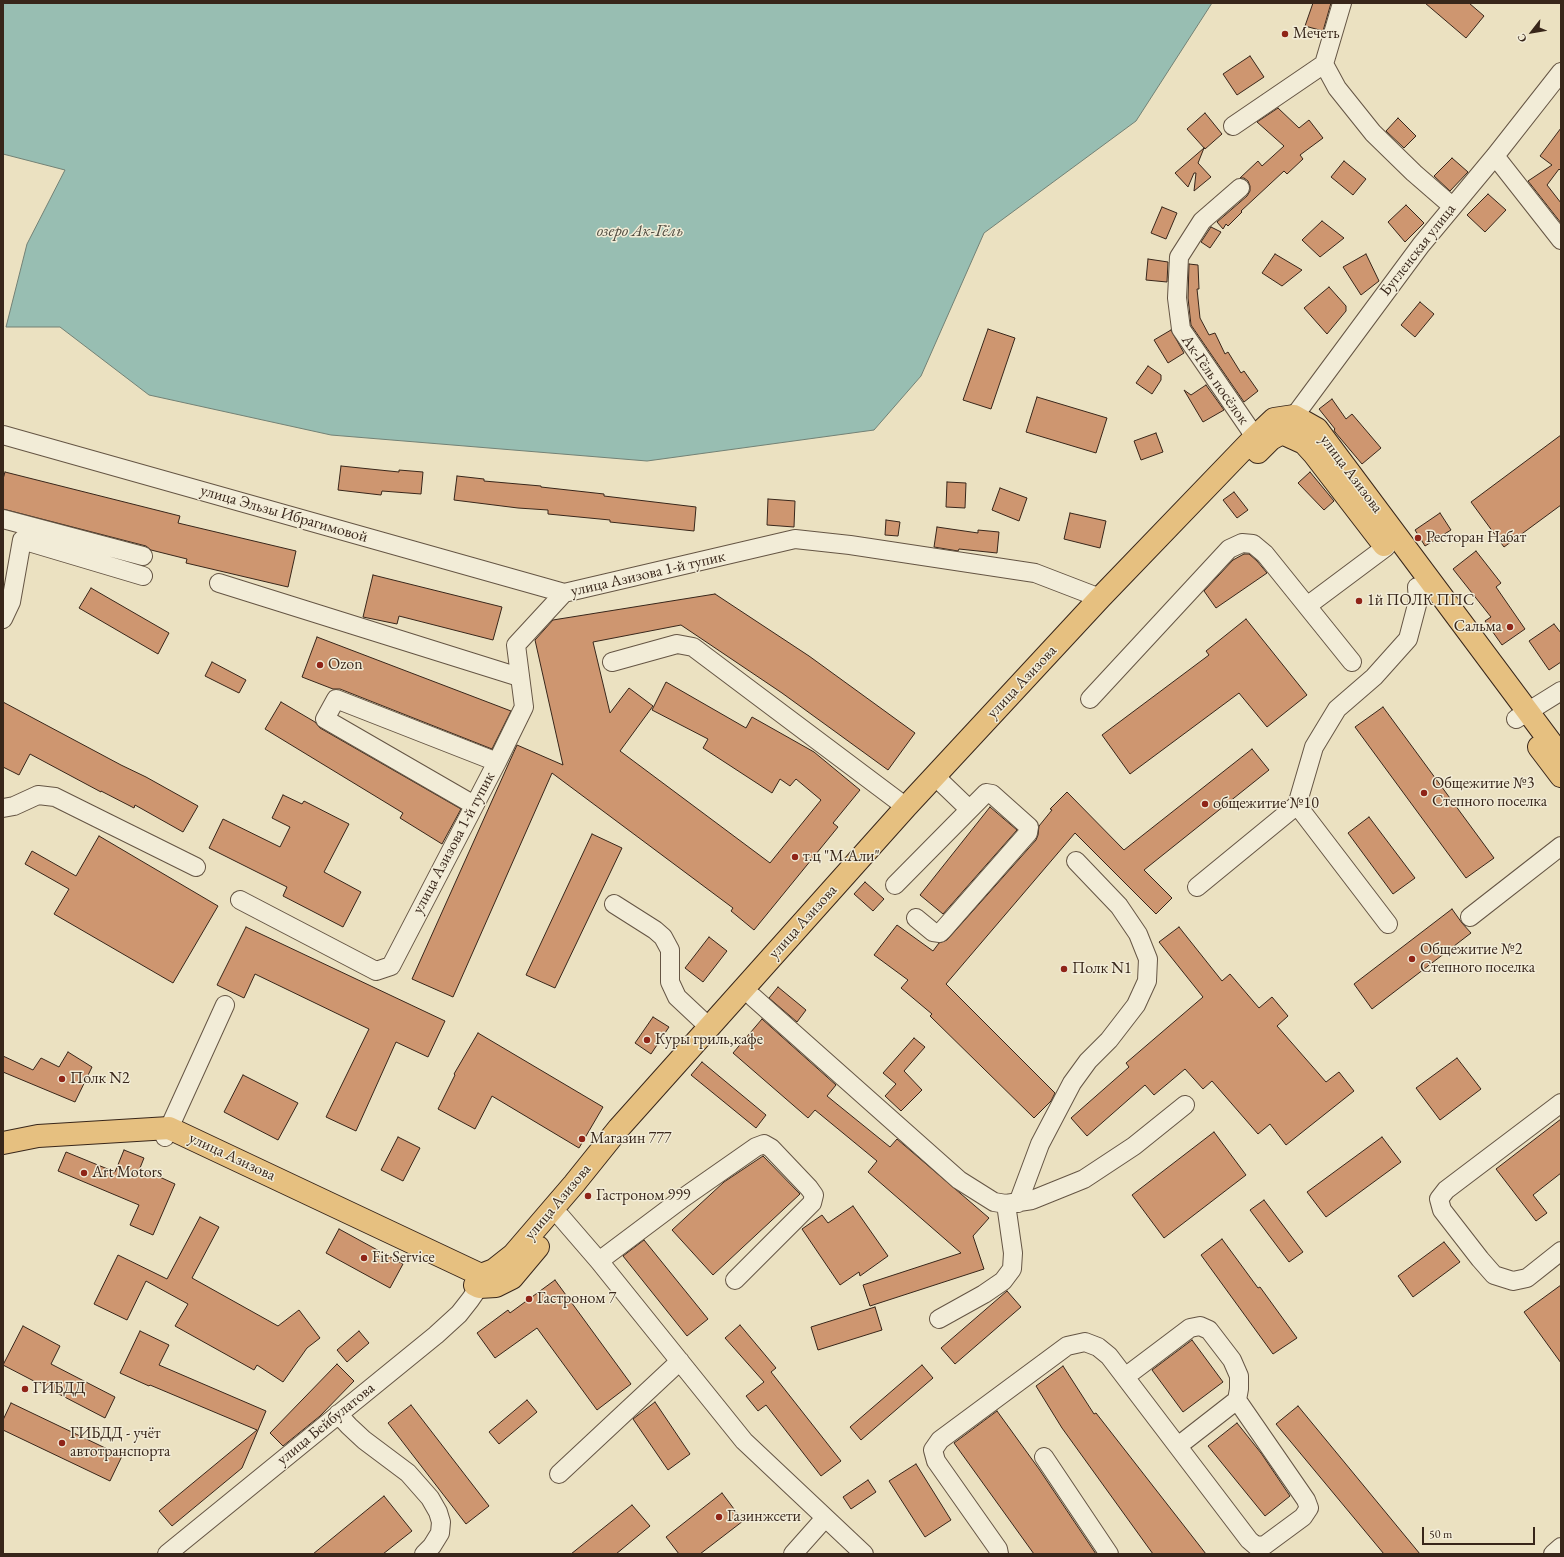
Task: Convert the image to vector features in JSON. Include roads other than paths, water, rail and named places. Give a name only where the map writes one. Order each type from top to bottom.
[{"type":"main road","name":"улица Азизова","points":[[3,1154],[34,1148],[167,1132],[479,1287],[496,1286],[512,1278],[633,1129],[753,997],[942,783],[1112,603],[1259,442],[1274,419],[1294,416],[1317,430],[1522,715],[1561,776]]},
{"type":"main road","name":"улица Азизова","points":[[3,1144],[38,1136],[167,1132],[481,1275],[494,1270],[513,1255],[620,1128],[906,807],[1100,598],[1259,442],[1282,434],[1304,442],[1417,587],[1522,715],[1561,756]]},
{"type":"street","points":[[1233,126],[1324,64],[1342,3]]},
{"type":"street","points":[[1324,64],[1337,88],[1373,133],[1414,173],[1452,206]]},
{"type":"street","name":"Бугленская улица","points":[[1282,434],[1421,245],[1495,156],[1561,72]]},
{"type":"street","points":[[1495,156],[1561,240]]},
{"type":"street","name":"Ак-Гёль посёлок","points":[[1240,188],[1202,220],[1180,257],[1177,298],[1180,330],[1259,442]]},
{"type":"street","name":"улица Эльзы Ибрагимовой","points":[[3,436],[564,594]]},
{"type":"street","points":[[3,519],[143,556]]},
{"type":"street","name":"улица Азизова 1-й тупик","points":[[240,900],[376,971],[391,966],[524,707],[516,645],[564,594],[795,539],[850,545],[1035,572],[1100,598]]},
{"type":"street","points":[[3,619],[11,602],[22,540],[142,576]]},
{"type":"street","points":[[1090,699],[1229,549],[1242,542],[1253,544],[1265,554],[1352,662]]},
{"type":"street","points":[[1307,606],[1386,547]]},
{"type":"street","points":[[219,583],[519,677]]},
{"type":"street","points":[[1197,887],[1297,805],[1314,747],[1338,709],[1374,676],[1408,639],[1418,601],[1417,587]]},
{"type":"street","points":[[612,662],[677,644],[693,648],[906,807]]},
{"type":"street","points":[[1522,715],[1561,691]]},
{"type":"street","points":[[474,805],[325,719],[336,699],[497,762]]},
{"type":"street","points":[[942,783],[969,809]]},
{"type":"street","points":[[895,885],[983,795],[989,793],[1027,824],[1030,830],[942,931],[936,933],[933,932],[916,918]]},
{"type":"street","points":[[3,808],[14,806],[38,795],[55,797],[196,867]]},
{"type":"street","points":[[1297,805],[1388,924]]},
{"type":"street","points":[[1470,917],[1561,846]]},
{"type":"street","points":[[939,1319],[1004,1281],[1012,1268],[1012,1203],[1040,1144],[1072,1083],[1088,1060],[1109,1040],[1136,1005],[1147,981],[1148,959],[1138,934],[1119,906],[1076,861]]},
{"type":"street","points":[[614,904],[656,930],[663,937],[670,950],[670,982],[676,997],[709,1027]]},
{"type":"street","points":[[753,997],[958,1180],[994,1202],[1012,1203],[1032,1200],[1084,1179],[1134,1146],[1185,1105]]},
{"type":"street","points":[[167,1132],[224,1005]]},
{"type":"street","points":[[1561,1103],[1446,1190],[1439,1199],[1442,1210],[1494,1275],[1513,1281],[1527,1278],[1561,1252]]},
{"type":"street","points":[[599,1261],[683,1198],[756,1147],[764,1144],[771,1148],[814,1195],[812,1203],[735,1280]]},
{"type":"street","points":[[561,1217],[599,1261],[744,1441],[864,1554]]},
{"type":"street","name":"улица Бейбулатова","points":[[169,1553],[459,1314],[479,1287]]},
{"type":"street","points":[[1125,1377],[1190,1328],[1200,1326],[1209,1330],[1232,1360],[1239,1376],[1237,1400],[1178,1446]]},
{"type":"street","points":[[999,1554],[998,1549],[936,1461],[934,1450],[940,1440],[1067,1346],[1085,1342],[1098,1347],[1109,1356],[1249,1540],[1256,1546],[1265,1545],[1303,1517],[1309,1508],[1306,1500],[1237,1400]]},
{"type":"street","points":[[559,1474],[680,1361]]},
{"type":"street","points":[[338,1414],[364,1440],[408,1473],[430,1498],[438,1512],[441,1522],[440,1533],[432,1546],[424,1554]]},
{"type":"street","points":[[1044,1457],[1109,1554]]},
{"type":"street","points":[[793,1554],[825,1518]]},
{"type":"street","points":[[850,1542],[874,1554]]},
{"type":"street","points":[[1553,1554],[1561,1547]]},
{"type":"water","name":"озеро Ак-Гёль","points":[[3,3],[1212,3],[1136,121],[984,233],[921,376],[874,430],[647,461],[331,435],[149,395],[60,327],[6,327],[27,244],[65,170],[3,154]]},
{"type":"place","name":"Мечеть","points":[[1285,34]]},
{"type":"place","name":"Ресторан Набат","points":[[1418,538]]},
{"type":"place","name":"1й ПОЛК ППС","points":[[1359,601]]},
{"type":"place","name":"Сальма","points":[[1510,627]]},
{"type":"place","name":"Ozon","points":[[320,665]]},
{"type":"place","name":"Общежитие №3 Степного поселка","points":[[1424,793]]},
{"type":"place","name":"общежитие №10","points":[[1205,804]]},
{"type":"place","name":"т.ц \"М.Али\"","points":[[795,857]]},
{"type":"place","name":"Общежитие №2 Степного поселка","points":[[1412,959]]},
{"type":"place","name":"Полк N1","points":[[1064,969]]},
{"type":"place","name":"Куры гриль,кафе","points":[[647,1040]]},
{"type":"place","name":"Полк N2","points":[[62,1079]]},
{"type":"place","name":"Магазин 777","points":[[582,1139]]},
{"type":"place","name":"Art Motors","points":[[84,1173]]},
{"type":"place","name":"Гастроном 999","points":[[588,1196]]},
{"type":"place","name":"Fit Service","points":[[364,1258]]},
{"type":"place","name":"Гастроном 7","points":[[529,1299]]},
{"type":"place","name":"ГИБДД","points":[[25,1389]]},
{"type":"place","name":"ГИБДД - учёт автотранспорта","points":[[62,1443]]},
{"type":"place","name":"Газинжсети","points":[[719,1517]]}]
